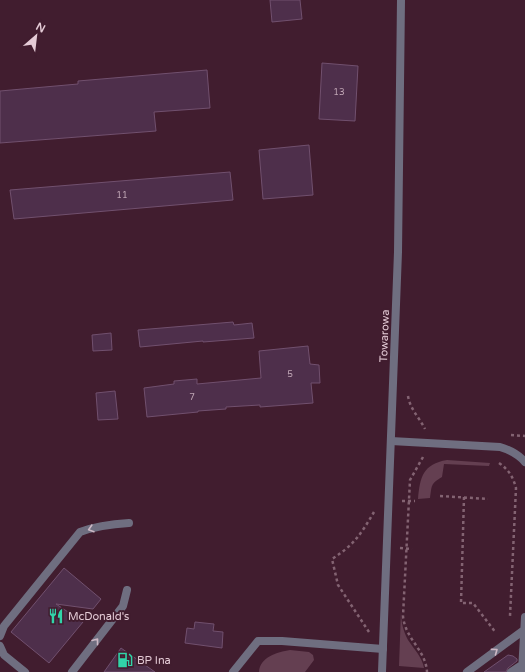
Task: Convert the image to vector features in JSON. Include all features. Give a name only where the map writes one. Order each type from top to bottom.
[{"type":"street","name":"Towarowa","points":[[382,672],[398,252],[401,0]]},
{"type":"street","points":[[391,441],[500,447],[511,450],[520,456],[525,462]]},
{"type":"street","points":[[0,636],[4,626],[80,532],[111,524],[129,523]]},
{"type":"street","points":[[72,672],[123,606],[127,590]]},
{"type":"street","points":[[511,672],[522,668],[525,617]]},
{"type":"street","points":[[467,672],[524,630]]},
{"type":"street","points":[[233,672],[258,641],[282,641],[383,649]]},
{"type":"street","points":[[0,646],[4,655],[25,672]]},
{"type":"path","points":[[408,390],[410,404],[425,429],[427,443],[422,458],[410,480],[404,625],[408,635],[424,658],[427,672]]},
{"type":"path","points":[[494,461],[505,467],[510,473],[514,479],[516,488],[510,616]]},
{"type":"path","points":[[440,496],[488,498]]},
{"type":"path","points":[[464,497],[461,603],[472,603],[504,644]]},
{"type":"path","points":[[371,634],[338,585],[332,559],[346,550],[360,536],[375,510]]},
{"type":"path","points":[[399,548],[412,549]]},
{"type":"shaded area","points":[[447,460],[490,463],[489,466],[444,464],[442,477],[432,486],[430,498],[418,499],[420,484],[424,473],[433,465]]},
{"type":"shaded area","points":[[401,611],[405,633],[420,657],[424,668],[399,666]]},
{"type":"shaded area","points":[[290,650],[309,652],[313,655],[314,660],[305,672],[259,672],[262,663],[270,656]]},
{"type":"building","points":[[270,0],[300,0],[302,19],[272,22]]},
{"type":"building","points":[[322,63],[358,66],[355,121],[319,119]]},
{"type":"building","points":[[207,70],[210,108],[154,112],[156,131],[0,143],[0,91],[78,84],[78,81]]},
{"type":"building","points":[[309,145],[313,195],[263,199],[259,150]]},
{"type":"building","points":[[230,172],[233,200],[14,219],[10,190]]},
{"type":"building","points":[[233,322],[234,325],[252,323],[254,338],[140,347],[138,330]]},
{"type":"building","points":[[111,333],[112,350],[93,351],[92,335]]},
{"type":"building","points":[[308,346],[310,364],[319,365],[320,383],[311,383],[313,403],[260,407],[260,405],[226,407],[226,409],[147,417],[144,388],[174,384],[174,381],[197,379],[197,384],[261,378],[259,351]]},
{"type":"building","points":[[115,391],[118,419],[98,420],[96,393]]},
{"type":"building","name":"McDonald's","points":[[64,568],[101,599],[93,609],[56,604],[83,622],[49,663],[11,632]]},
{"type":"building","points":[[195,622],[214,624],[213,631],[223,632],[222,648],[185,643],[187,628],[194,629]]},
{"type":"building","name":"BP Ina","points":[[121,648],[155,672],[104,672]]},
{"type":"building","points":[[508,655],[513,656],[517,659],[517,661],[508,668],[506,672],[484,672]]},
{"type":"place","name":"McDonald's","points":[[56,616]]},
{"type":"place","name":"BP Ina","points":[[125,660]]}]
